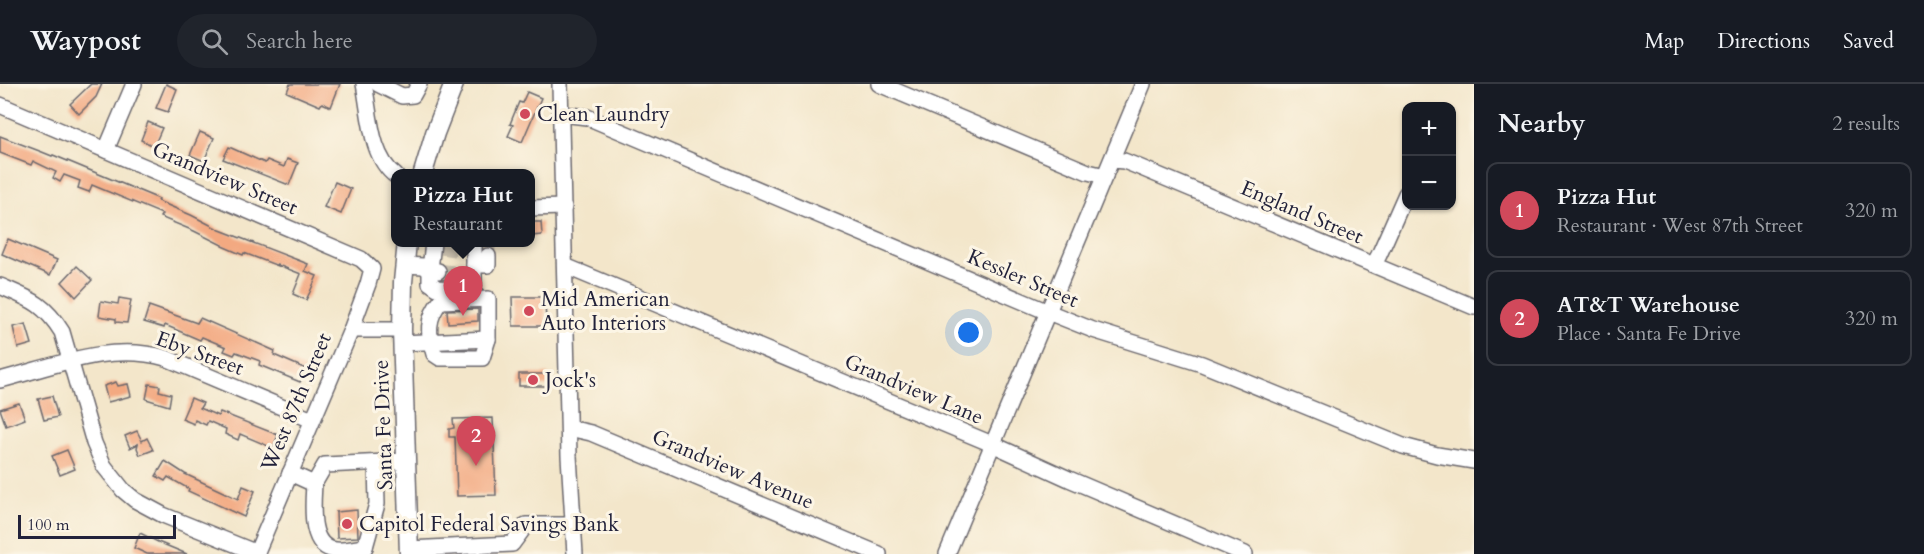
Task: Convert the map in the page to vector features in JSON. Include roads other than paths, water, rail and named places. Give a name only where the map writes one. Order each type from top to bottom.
[{"type":"main road","points":[[424,169],[454,84]]},
{"type":"main road","points":[[402,337],[407,247]]},
{"type":"main road","name":"Santa Fe Drive","points":[[402,337],[409,551]]},
{"type":"street","points":[[106,150],[134,84]]},
{"type":"street","points":[[391,172],[384,166],[378,154],[370,85],[402,96],[413,95],[418,84]]},
{"type":"street","points":[[560,84],[570,484],[575,554]]},
{"type":"street","points":[[879,84],[1088,172],[1105,176]]},
{"type":"street","points":[[948,554],[1143,84]]},
{"type":"street","name":"Grandview Street","points":[[0,105],[361,259],[372,269],[351,330]]},
{"type":"street","name":"Kessler Street","points":[[562,114],[586,117],[1093,330],[1202,364],[1403,446],[1474,461]]},
{"type":"street","name":"England Street","points":[[1112,160],[1124,161],[1139,167],[1474,307]]},
{"type":"street","points":[[1374,264],[1402,203]]},
{"type":"street","points":[[535,208],[564,207]]},
{"type":"street","points":[[435,247],[434,270],[430,283],[437,288],[474,289],[473,259]]},
{"type":"street","points":[[405,265],[423,266],[434,270]]},
{"type":"street","name":"Grandview Lane","points":[[566,266],[992,444],[1245,554]]},
{"type":"street","points":[[0,286],[29,298],[53,317],[62,332],[94,443],[104,466],[123,490],[135,500],[164,515],[256,553]]},
{"type":"street","name":"West 87th Street","points":[[256,553],[351,330],[430,342],[488,339],[488,299],[441,301],[432,311],[429,326],[430,342]]},
{"type":"street","name":"Eby Street","points":[[0,380],[97,354],[118,352],[154,355],[312,420]]},
{"type":"street","name":"Grandview Avenue","points":[[569,428],[591,433],[879,554]]},
{"type":"street","points":[[376,463],[376,504],[367,550],[334,550],[322,544],[314,528],[313,506],[314,484],[325,465],[376,463],[406,462]]},
{"type":"street","points":[[290,473],[314,484]]},
{"type":"street","points":[[409,551],[512,544],[526,525],[574,525]]},
{"type":"tunnel","points":[[441,247],[464,250]]},
{"type":"tunnel","points":[[488,247],[488,256]]},
{"type":"tunnel","points":[[438,271],[460,274]]},
{"type":"place","name":"Clean Laundry","points":[[525,114]]},
{"type":"place","name":"Mid American Auto Interiors","points":[[529,311]]},
{"type":"place","name":"Pizza Hut","points":[[463,316]]},
{"type":"place","name":"Jock's","points":[[533,380]]},
{"type":"place","name":"AT&T Warehouse","points":[[476,466]]},
{"type":"place","name":"Capitol Federal Savings Bank","points":[[347,524]]}]
